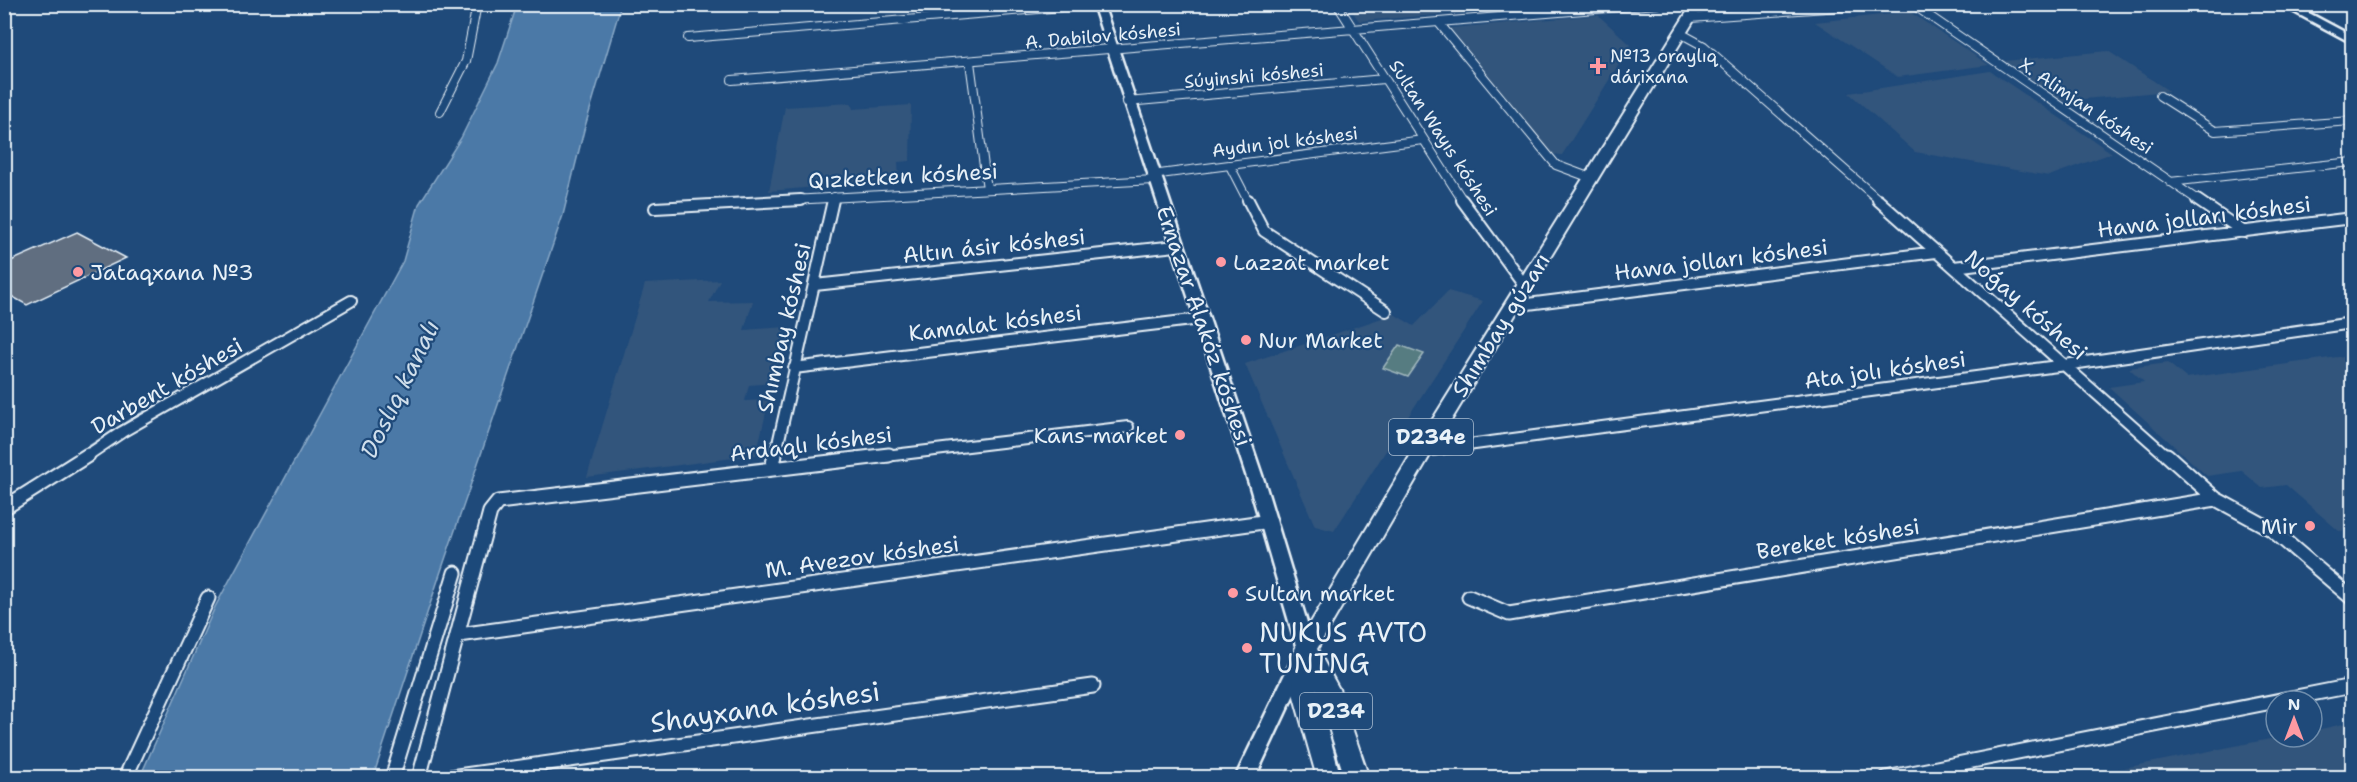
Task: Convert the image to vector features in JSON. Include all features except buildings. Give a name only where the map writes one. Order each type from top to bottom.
[{"type":"main road","name":"Ernazar Alakóz kóshesi","points":[[1098,4],[1127,102],[1270,521],[1306,649],[1328,689],[1357,777]]},
{"type":"main road","name":"Shımbay gúzarı","points":[[1245,777],[1306,649],[1423,451],[1698,4]]},
{"type":"main road","points":[[2289,7],[2352,40]]},
{"type":"main road","name":"Ernazar Alakóz kóshesi","points":[[1306,649],[1304,693],[1329,777]]},
{"type":"street","points":[[440,112],[463,72],[472,46],[477,4]]},
{"type":"street","points":[[688,38],[1098,4]]},
{"type":"street","name":"Sultan Wayıs kóshesi","points":[[1337,4],[1423,140],[1504,260],[1525,286]]},
{"type":"street","name":"A. Dabilov kóshesi","points":[[732,80],[1657,4]]},
{"type":"street","points":[[1690,18],[1882,4]]},
{"type":"street","name":"X. Alimjan kóshesi","points":[[1912,4],[2244,232]]},
{"type":"street","points":[[2289,7],[2346,4]]},
{"type":"street","points":[[1439,23],[1556,165],[1591,178]]},
{"type":"street","name":"Noǵay kóshesi","points":[[1680,33],[1704,46],[2216,499],[2271,529],[2352,598]]},
{"type":"street","points":[[970,62],[987,189]]},
{"type":"street","name":"Súyinshi kóshesi","points":[[1127,102],[1384,80]]},
{"type":"street","points":[[2160,96],[2215,131],[2352,121]]},
{"type":"street","name":"Aydın jol kóshesi","points":[[1153,177],[1423,140]]},
{"type":"street","points":[[2170,182],[2352,162]]},
{"type":"street","points":[[1230,166],[1264,231],[1386,311]]},
{"type":"street","name":"Qızketken kóshesi","points":[[655,208],[1153,177]]},
{"type":"street","name":"Shımbay kóshesi","points":[[772,468],[834,197]]},
{"type":"street","name":"Hawa jolları kóshesi","points":[[1954,267],[2352,218]]},
{"type":"street","name":"Altın ásir kóshesi","points":[[815,285],[1176,246]]},
{"type":"street","name":"Hawa jolları kóshesi","points":[[1512,306],[1936,252]]},
{"type":"street","name":"Darbent kóshesi","points":[[4,508],[122,432],[351,301]]},
{"type":"street","name":"Kamalat kóshesi","points":[[794,368],[1200,319]]},
{"type":"street","name":"Ata jolı kóshesi","points":[[1423,451],[2065,365],[2352,323]]},
{"type":"street","name":"Ardaqlı kóshesi","points":[[459,635],[490,512],[498,502],[1128,427]]},
{"type":"street","name":"Bereket kóshesi","points":[[1469,597],[1509,614],[2216,499]]},
{"type":"street","name":"M. Avezov kóshesi","points":[[459,635],[1270,521]]},
{"type":"street","points":[[392,777],[454,573]]},
{"type":"street","points":[[124,777],[208,598]]},
{"type":"street","points":[[419,777],[459,635]]},
{"type":"street","name":"Shayxana kóshesi","points":[[443,777],[1093,686]]},
{"type":"street","points":[[1886,777],[2352,686]]},
{"type":"shaded area","points":[[1518,4],[1521,8],[1359,21],[1348,5]]},
{"type":"shaded area","points":[[1910,12],[1989,65],[1898,77],[1815,22]]},
{"type":"shaded area","points":[[1598,15],[1631,45],[1562,155],[1552,154],[1450,28]]},
{"type":"shaded area","points":[[2108,51],[2169,91],[2063,101],[2005,61]]},
{"type":"shaded area","points":[[1990,71],[2112,153],[2049,176],[1915,152],[1849,93]]},
{"type":"shaded area","points":[[851,103],[853,109],[911,105],[910,161],[898,162],[899,180],[769,191],[785,107]]},
{"type":"shaded area","points":[[720,280],[709,302],[753,301],[744,330],[786,327],[774,383],[749,385],[745,401],[769,400],[756,455],[587,477],[645,284]]},
{"type":"shaded area","points":[[1448,291],[1483,301],[1334,531],[1315,526],[1245,364],[1394,314],[1414,326]]},
{"type":"shaded area","points":[[2352,355],[2352,530],[2339,531],[2286,485],[2262,488],[2242,471],[2207,476],[2109,387],[2144,382],[2129,368],[2168,363],[2186,378]]},
{"type":"shaded area","points":[[2352,722],[2352,777],[2079,777],[2264,740],[2264,749],[2324,749],[2324,728]]},
{"type":"green space","points":[[1399,345],[1424,354],[1408,377],[1383,368]]},
{"type":"water","name":"Doslıq kanalı","points":[[517,5],[621,5],[584,130],[563,215],[373,777],[140,777],[215,607],[403,261],[419,204],[461,138],[498,63]]},
{"type":"waterway","points":[[85,450],[136,417],[179,394]]},
{"type":"place","name":"№13 oraylıq dárixana","points":[[1598,66]]},
{"type":"place","name":"Lazzat market","points":[[1221,262]]},
{"type":"place","name":"Jataqxana №3","points":[[78,272]]},
{"type":"place","name":"Nur Market","points":[[1246,340]]},
{"type":"place","name":"Kans market","points":[[1180,435]]},
{"type":"place","name":"Mir","points":[[2310,526]]},
{"type":"place","name":"Sultan market","points":[[1233,593]]},
{"type":"place","name":"NUKUS AVTO TUNING","points":[[1247,648]]}]
